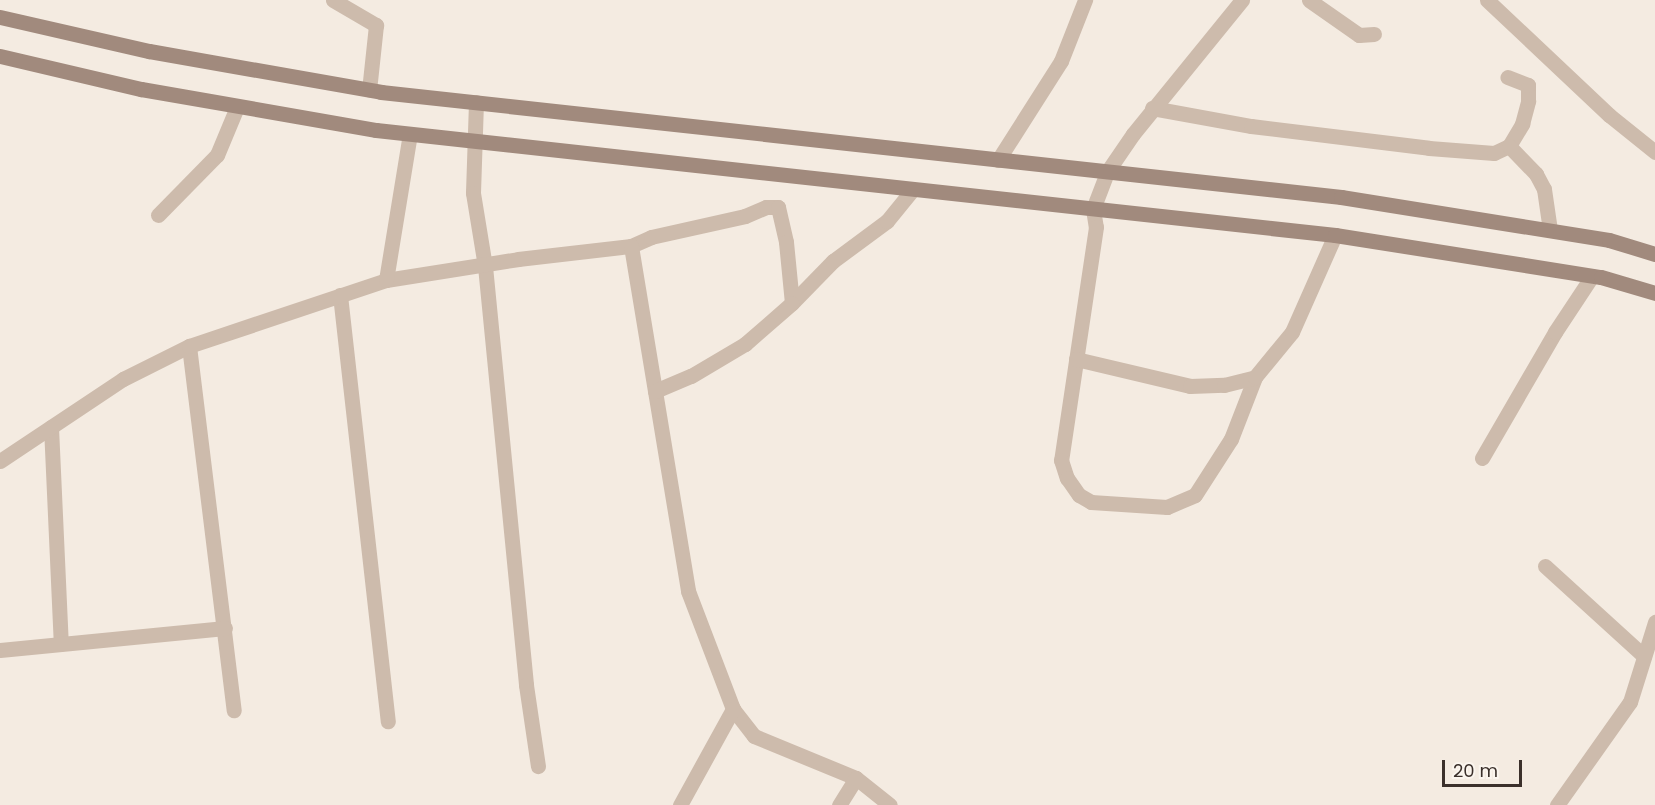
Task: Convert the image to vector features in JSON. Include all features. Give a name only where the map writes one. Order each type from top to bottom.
[{"type":"main road","points":[[0,17],[149,51],[369,90],[1341,197],[1609,240],[1655,254]]},
{"type":"main road","points":[[0,56],[141,89],[237,107],[410,134],[1335,235],[1592,276],[1655,293]]},
{"type":"street","points":[[333,0],[376,25],[369,90]]},
{"type":"street","points":[[998,160],[1061,61],[1085,0]]},
{"type":"street","points":[[1242,0],[1152,108],[1107,172],[1093,209],[1096,227],[1061,460],[1067,478],[1078,495],[1091,502],[1167,507],[1195,495],[1231,439],[1255,377],[1292,332],[1335,235]]},
{"type":"street","points":[[1309,0],[1359,35],[1374,34]]},
{"type":"street","points":[[1487,0],[1609,116],[1655,152]]},
{"type":"street","points":[[1152,108],[1251,126],[1429,148],[1494,153],[1509,146],[1522,123],[1528,101],[1528,85],[1508,77]]},
{"type":"street","points":[[476,102],[473,194],[485,266],[526,685],[538,766]]},
{"type":"street","points":[[158,215],[217,155],[237,107]]},
{"type":"street","points":[[386,280],[410,134]]},
{"type":"street","points":[[1509,146],[1536,174],[1544,189],[1550,230]]},
{"type":"street","points":[[655,391],[691,376],[745,344],[792,303],[832,261],[887,221],[913,189]]},
{"type":"street","points":[[0,461],[123,379],[189,346],[386,280],[631,246],[651,237],[745,216],[766,207],[777,207],[786,242],[792,303]]},
{"type":"street","points":[[631,246],[688,591],[733,709],[754,736],[856,778],[890,805]]},
{"type":"street","points":[[1482,458],[1555,332],[1592,276]]},
{"type":"street","points":[[340,295],[388,721]]},
{"type":"street","points":[[189,346],[234,710]]},
{"type":"street","points":[[1076,359],[1190,386],[1224,385],[1255,377]]},
{"type":"street","points":[[51,427],[61,644]]},
{"type":"street","points":[[1545,566],[1644,656]]},
{"type":"street","points":[[1557,805],[1630,702],[1655,622]]},
{"type":"street","points":[[0,650],[225,628]]},
{"type":"street","points":[[680,805],[733,709]]},
{"type":"street","points":[[839,805],[856,778]]}]
